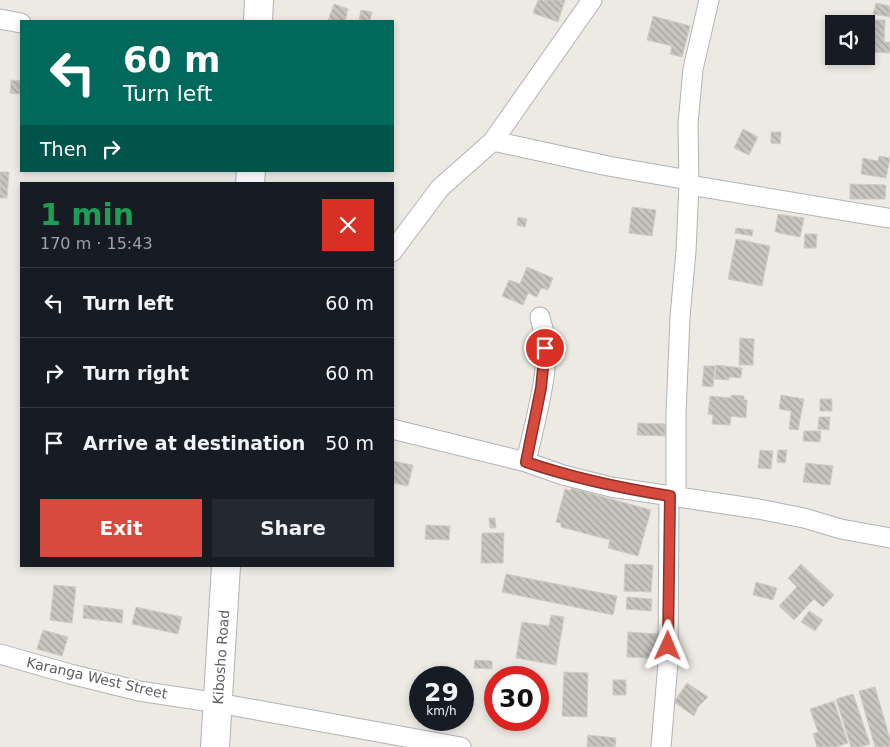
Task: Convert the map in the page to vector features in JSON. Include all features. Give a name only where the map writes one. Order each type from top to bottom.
[{"type":"street","points":[[258,20],[259,0]]},
{"type":"street","points":[[394,249],[440,188],[493,140],[592,0]]},
{"type":"street","points":[[661,747],[668,663],[680,317],[686,251],[689,182],[688,124],[693,69],[708,0]]},
{"type":"street","points":[[0,19],[20,23]]},
{"type":"street","points":[[493,140],[689,182],[888,218]]},
{"type":"street","points":[[526,462],[546,359],[545,337],[540,318]]},
{"type":"street","points":[[394,429],[526,462],[563,475],[611,487],[758,509],[804,518],[841,529],[890,538]]},
{"type":"street","name":"Kibosho Road","points":[[215,747],[226,567]]},
{"type":"street","name":"Karanga West Street","points":[[0,654],[139,691],[461,747]]},
{"type":"building","points":[[538,0],[565,0],[558,22],[533,13]]},
{"type":"building","points":[[876,3],[890,6],[890,17],[873,14]]},
{"type":"building","points":[[334,4],[348,9],[345,20],[328,20]]},
{"type":"building","points":[[361,10],[372,12],[370,20],[359,20]]},
{"type":"building","points":[[653,16],[690,26],[682,57],[670,54],[672,46],[647,40]]},
{"type":"building","points":[[875,20],[885,20],[884,42],[890,42],[890,53],[875,52]]},
{"type":"building","points":[[11,80],[20,81],[20,94],[10,93]]},
{"type":"building","points":[[743,129],[758,137],[749,155],[734,148]]},
{"type":"building","points":[[771,132],[781,132],[780,144],[771,143]]},
{"type":"building","points":[[879,156],[890,158],[886,178],[861,174],[863,158],[878,161]]},
{"type":"building","points":[[0,172],[9,172],[7,198],[0,198]]},
{"type":"building","points":[[850,184],[886,185],[885,199],[850,199]]},
{"type":"building","points":[[632,207],[656,210],[652,236],[629,233]]},
{"type":"building","points":[[778,214],[804,218],[800,237],[775,232]]},
{"type":"building","points":[[518,217],[527,219],[525,227],[517,225]]},
{"type":"building","points":[[736,228],[753,230],[752,236],[735,233]]},
{"type":"building","points":[[805,234],[817,234],[816,248],[804,248]]},
{"type":"building","points":[[736,239],[770,246],[762,286],[728,279]]},
{"type":"building","points":[[527,267],[553,278],[548,290],[541,288],[537,297],[528,293],[523,305],[502,296],[509,280],[520,284]]},
{"type":"building","points":[[740,338],[754,339],[753,365],[739,365]]},
{"type":"building","points":[[716,365],[742,368],[741,378],[729,377],[729,380],[715,379]]},
{"type":"building","points":[[704,366],[715,366],[713,387],[702,386]]},
{"type":"building","points":[[731,395],[744,396],[744,400],[747,400],[746,418],[731,416],[730,425],[712,424],[713,415],[708,414],[710,396],[731,398]]},
{"type":"building","points":[[781,395],[804,399],[798,430],[789,429],[791,411],[779,409]]},
{"type":"building","points":[[820,399],[832,399],[832,411],[820,411]]},
{"type":"building","points":[[819,417],[830,417],[829,430],[818,429]]},
{"type":"building","points":[[638,423],[665,424],[665,436],[637,435]]},
{"type":"building","points":[[804,431],[821,431],[820,442],[803,441]]},
{"type":"building","points":[[760,450],[773,451],[771,469],[758,468]]},
{"type":"building","points":[[778,450],[787,450],[785,463],[777,462]]},
{"type":"building","points":[[394,461],[413,465],[408,486],[394,483]]},
{"type":"building","points":[[806,463],[833,466],[830,485],[803,482]]},
{"type":"building","points":[[571,488],[651,510],[638,556],[608,548],[610,540],[561,527],[561,523],[556,522],[565,489],[571,491]]},
{"type":"building","points":[[489,518],[495,518],[496,528],[490,528]]},
{"type":"building","points":[[426,525],[450,526],[449,540],[425,539]]},
{"type":"building","points":[[482,533],[504,533],[503,563],[481,563]]},
{"type":"building","points":[[625,564],[653,565],[651,592],[624,591]]},
{"type":"building","points":[[801,564],[834,595],[823,607],[814,599],[794,620],[779,606],[797,587],[788,578]]},
{"type":"building","points":[[506,574],[617,596],[613,615],[502,592]]},
{"type":"building","points":[[756,582],[777,588],[773,600],[753,595]]},
{"type":"building","points":[[54,585],[76,587],[72,623],[50,620]]},
{"type":"building","points":[[627,597],[652,599],[651,611],[626,609]]},
{"type":"building","points":[[84,605],[123,610],[122,623],[83,618]]},
{"type":"building","points":[[136,607],[182,617],[178,634],[132,624]]},
{"type":"building","points":[[809,611],[823,620],[815,631],[801,622]]},
{"type":"building","points":[[551,615],[564,617],[556,665],[516,658],[522,622],[549,626]]},
{"type":"building","points":[[43,630],[68,637],[62,656],[37,649]]},
{"type":"building","points":[[628,632],[658,634],[657,652],[650,652],[650,658],[627,657]]},
{"type":"building","points":[[475,660],[492,661],[492,666],[484,666],[484,669],[474,668]]},
{"type":"building","points":[[564,672],[588,673],[587,717],[562,716]]},
{"type":"building","points":[[613,680],[626,680],[626,695],[613,695]]},
{"type":"building","points":[[687,683],[708,697],[698,707],[694,716],[674,702]]},
{"type":"building","points":[[875,687],[890,739],[890,746],[888,747],[875,747],[859,691]]},
{"type":"building","points":[[853,694],[870,744],[860,747],[851,747],[836,699]]},
{"type":"building","points":[[834,701],[848,743],[836,747],[817,747],[813,734],[818,732],[810,709]]},
{"type":"building","points":[[588,735],[616,738],[615,747],[587,747]]},
{"type":"route","points":[[545,348],[546,359],[526,462],[563,475],[611,487],[670,496],[668,646]]}]
